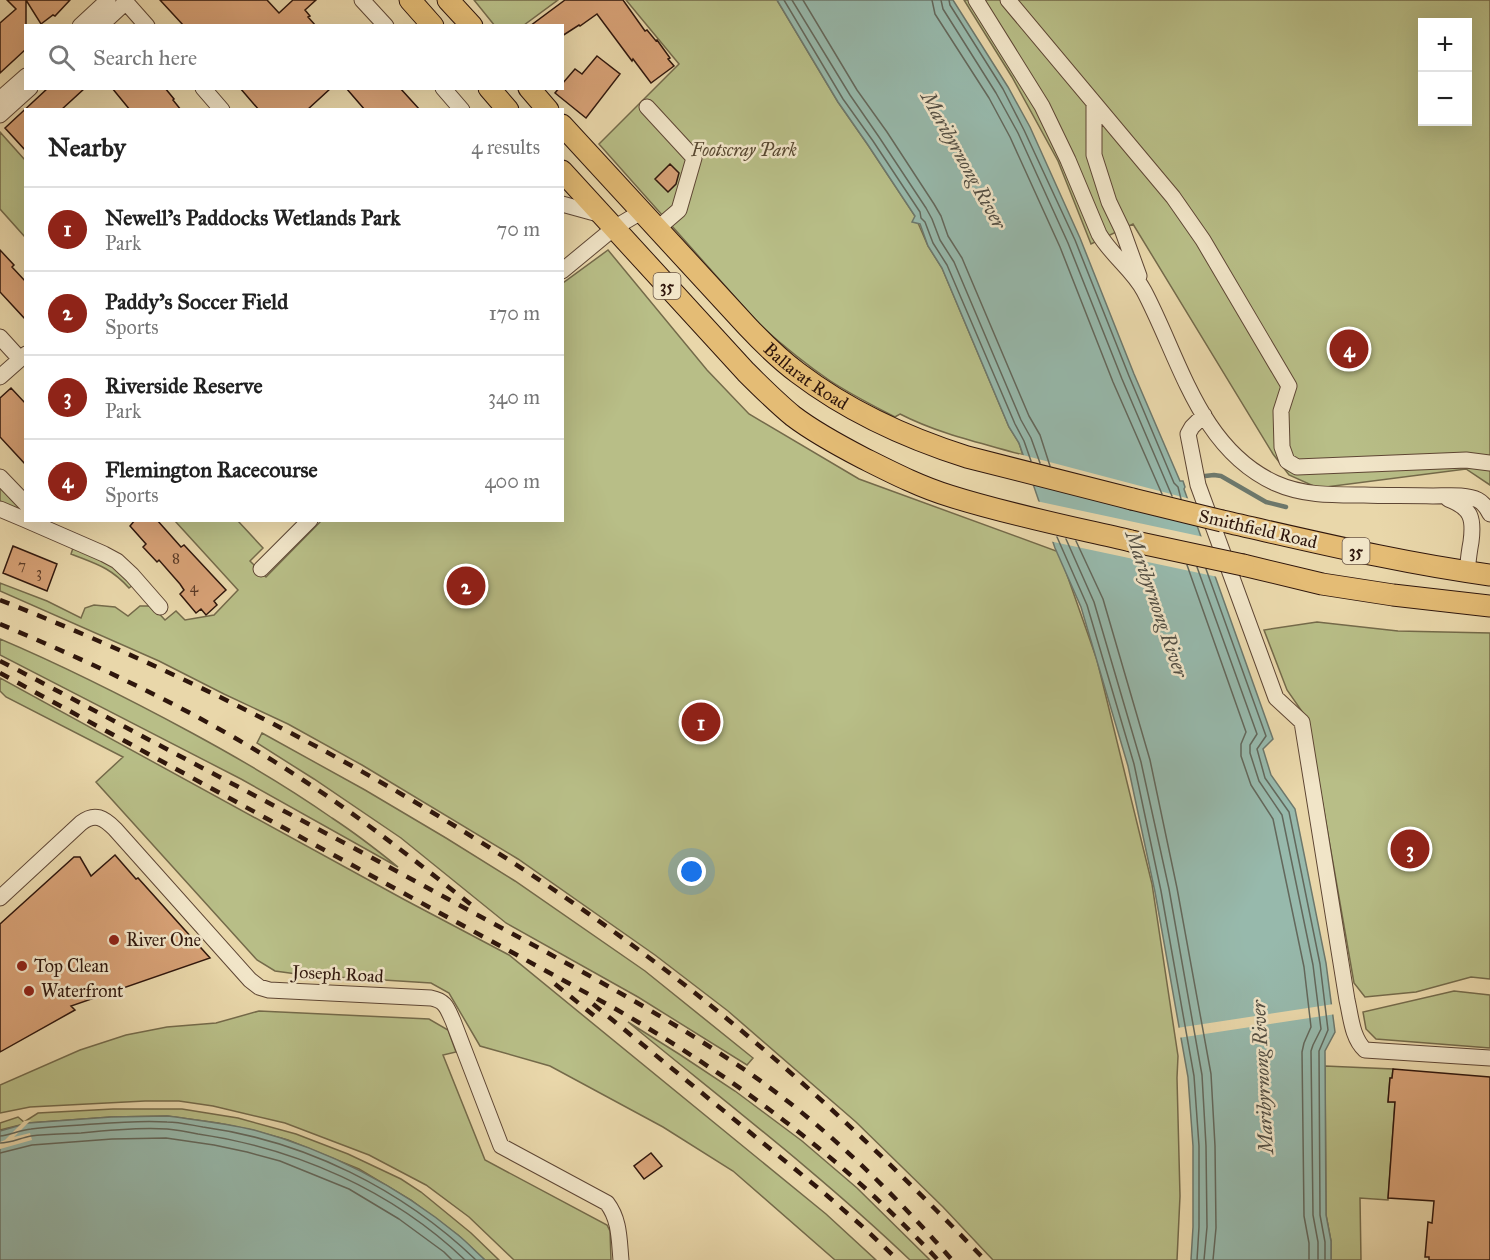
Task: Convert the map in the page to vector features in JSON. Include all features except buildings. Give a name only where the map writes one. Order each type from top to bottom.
[{"type":"highway","points":[[410,0],[431,24]]},
{"type":"highway","points":[[448,0],[470,24]]},
{"type":"highway","points":[[491,90],[506,108]]},
{"type":"highway","points":[[531,90],[546,108]]},
{"type":"highway","name":"Ballarat Road","points":[[564,127],[747,326],[773,352],[824,392],[909,437],[967,458],[1132,500]]},
{"type":"highway","name":"Ballarat Road","points":[[564,173],[774,400],[793,416],[838,445],[887,470],[948,495],[1018,515],[1131,541],[1322,584],[1483,605]]},
{"type":"highway","name":"Smithfield Road","points":[[1132,500],[1324,544],[1467,572],[1490,571]]},
{"type":"highway","points":[[1483,605],[1490,571]]},
{"type":"highway","points":[[1467,572],[1483,605]]},
{"type":"street","points":[[82,24],[108,0]]},
{"type":"street","points":[[362,0],[384,24]]},
{"type":"street","points":[[976,0],[1042,106],[1102,239],[1145,293]]},
{"type":"street","points":[[1008,0],[1173,197],[1203,240],[1289,386],[1281,411],[1282,447],[1287,461],[1297,466],[1466,460],[1490,463]]},
{"type":"street","points":[[102,24],[125,1],[145,24]]},
{"type":"street","points":[[0,99],[24,78]]},
{"type":"street","points":[[0,115],[28,90]]},
{"type":"street","points":[[205,90],[220,108]]},
{"type":"street","points":[[445,90],[460,108]]},
{"type":"street","points":[[1094,104],[1094,155],[1109,202],[1122,229],[1145,293],[1185,382],[1204,415],[1227,447],[1240,460],[1263,476],[1302,492],[1327,495],[1461,497],[1476,500],[1484,505],[1490,514]]},
{"type":"street","points":[[647,107],[694,158],[679,210],[657,230]]},
{"type":"street","points":[[564,205],[608,221]]},
{"type":"street","points":[[564,269],[608,221],[641,212]]},
{"type":"street","points":[[0,337],[23,356],[0,377]]},
{"type":"street","points":[[1204,415],[1192,426],[1188,434],[1198,485],[1276,698],[1302,722],[1355,1037],[1365,1050],[1490,1058]]},
{"type":"street","points":[[0,477],[24,502]]},
{"type":"street","points":[[1428,496],[1451,500],[1462,506],[1469,514],[1473,527],[1467,572]]},
{"type":"street","points":[[30,522],[117,561],[160,607]]},
{"type":"street","points":[[261,569],[308,522]]},
{"type":"street","name":"Joseph Road","points":[[0,898],[81,823],[89,818],[99,817],[115,829],[255,985],[270,990],[434,999],[443,1002],[469,1059],[501,1146],[607,1203],[618,1223],[621,1260]]},
{"type":"green space","points":[[474,0],[558,0],[525,24],[493,24]]},
{"type":"green space","name":"Footscray Park","points":[[626,0],[777,0],[838,102],[915,216],[928,246],[942,268],[1023,455],[945,433],[900,414],[895,417],[845,390],[811,367],[759,324],[599,144],[679,64]]},
{"type":"green space","points":[[964,0],[1490,0],[1490,485],[1466,469],[1318,488],[1289,475],[1273,454],[1133,224],[1091,244],[1058,161],[1012,77]]},
{"type":"green space","points":[[0,132],[24,159],[24,236],[0,209]]},
{"type":"green space","points":[[608,250],[707,370],[749,414],[859,479],[1059,552],[1097,660],[1152,884],[1178,1056],[1180,1196],[1177,1260],[993,1260],[943,1207],[856,1122],[728,1011],[655,955],[518,859],[362,765],[288,724],[159,661],[0,591],[0,583],[47,601],[81,618],[85,608],[94,605],[115,607],[128,616],[140,606],[152,606],[165,620],[176,611],[185,620],[214,615],[238,590],[176,522],[239,522],[263,548],[250,561],[266,577],[320,522],[564,522],[564,282]]},
{"type":"green space","points":[[0,481],[22,509],[21,511],[0,503]]},
{"type":"green space","points":[[73,548],[114,565],[133,585],[129,588],[109,571],[71,554]]},
{"type":"green space","points":[[1317,622],[1398,631],[1490,633],[1490,979],[1471,977],[1416,992],[1365,997],[1354,983],[1308,720],[1287,690],[1264,630]]},
{"type":"green space","points":[[0,639],[97,684],[228,753],[281,784],[398,867],[241,779],[0,655]]},
{"type":"green space","points":[[0,678],[509,955],[826,1214],[876,1260],[835,1260],[733,1171],[663,1127],[550,1066],[480,1046],[449,993],[431,983],[304,975],[275,971],[257,960],[96,782],[123,757],[6,697],[0,691]]},
{"type":"green space","points":[[262,733],[365,790],[515,881],[645,971],[753,1058],[747,1065],[638,997],[506,923],[401,838],[257,743]]},
{"type":"green space","points":[[1454,991],[1490,995],[1490,1048],[1376,1039],[1366,1029],[1363,1012]]},
{"type":"green space","points":[[259,1011],[429,1019],[448,1030],[456,1052],[443,1055],[485,1160],[607,1225],[610,1231],[611,1260],[514,1260],[469,1217],[426,1185],[369,1155],[285,1123],[213,1106],[179,1101],[30,1107],[0,1113],[0,1085],[80,1050],[126,1035],[167,1027],[216,1023]]},
{"type":"green space","points":[[628,1022],[735,1091],[802,1141],[857,1188],[930,1260],[910,1260],[807,1168]]},
{"type":"green space","points":[[1325,1066],[1393,1069],[1388,1102],[1395,1102],[1388,1200],[1360,1198],[1361,1260],[1331,1260],[1331,1241],[1326,1215]]},
{"type":"green space","points":[[113,1109],[182,1109],[238,1118],[296,1134],[348,1154],[401,1179],[421,1192],[471,1233],[499,1260],[485,1260],[458,1235],[411,1200],[359,1169],[288,1140],[252,1130],[167,1116],[111,1117],[28,1123],[0,1130],[0,1123],[18,1117],[24,1122],[38,1113]]},
{"type":"water","name":"Maribyrnong River","points":[[777,0],[953,0],[1008,87],[1030,127],[1080,238],[1134,374],[1180,481],[1183,481],[1273,739],[1263,749],[1271,775],[1295,809],[1326,963],[1335,1032],[1325,1051],[1326,1215],[1331,1241],[1331,1260],[1191,1260],[1193,1146],[1188,1077],[1155,892],[1128,766],[1081,607],[1055,548],[1019,443],[1009,427],[942,268],[928,246],[920,224],[912,222],[915,216],[838,102]]},
{"type":"water","points":[[168,1116],[254,1130],[336,1159],[412,1201],[458,1235],[485,1260],[0,1260],[0,1131],[28,1123],[111,1117]]},
{"type":"pier","points":[[1019,454],[1190,499],[1199,524],[1029,482]]},
{"type":"pier","points":[[1036,501],[1204,537],[1218,577],[1049,541]]},
{"type":"pier","points":[[1334,1004],[1336,1014],[1178,1038],[1177,1028]]},
{"type":"pier","points":[[31,1120],[14,1137],[30,1133],[32,1140],[0,1149],[0,1142],[24,1121]]},
{"type":"waterway","points":[[1205,476],[1221,476],[1266,502],[1286,507]]},
{"type":"railway","points":[[0,600],[191,683],[286,730],[470,835],[559,893],[644,954],[760,1046],[859,1135],[985,1260]]},
{"type":"railway","points":[[0,624],[155,695],[267,757],[369,826],[474,907]]},
{"type":"railway","points":[[0,661],[340,840],[634,1001],[711,1047],[776,1092],[830,1136],[881,1184],[952,1260]]},
{"type":"railway","points":[[0,673],[614,1008],[659,1035],[744,1091],[825,1153],[901,1222],[938,1260]]},
{"type":"railway","points":[[555,984],[597,1018]]},
{"type":"railway","points":[[593,1004],[823,1192],[898,1260]]},
{"type":"place","name":"Flemington Racecourse","points":[[1349,349]]},
{"type":"place","name":"Paddy's Soccer Field","points":[[466,586]]},
{"type":"place","name":"Newell's Paddocks Wetlands Park","points":[[701,722]]},
{"type":"place","name":"Riverside Reserve","points":[[1410,849]]},
{"type":"place","name":"River One","points":[[114,940]]},
{"type":"place","name":"Top Clean","points":[[22,966]]},
{"type":"place","name":"Waterfront","points":[[29,991]]}]
